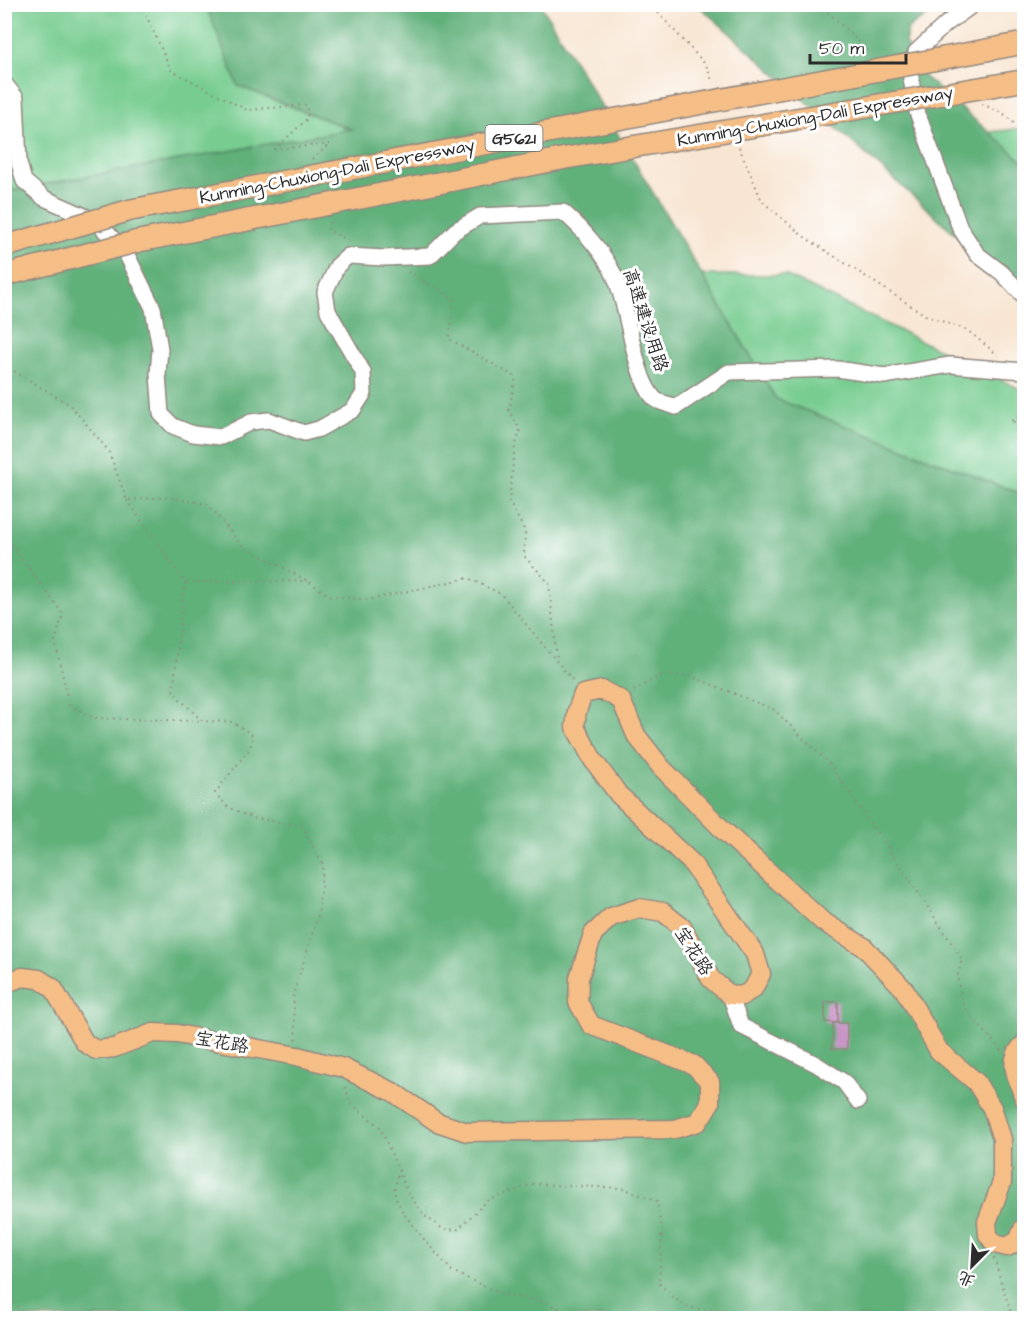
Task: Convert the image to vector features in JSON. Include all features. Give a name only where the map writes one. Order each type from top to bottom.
[{"type":"highway","name":"Kunming-Chuxiong-Dali Expressway","points":[[6,246],[131,210],[1024,43]]},
{"type":"highway","name":"Kunming-Chuxiong-Dali Expressway","points":[[9,274],[139,241],[589,154],[1021,81]]},
{"type":"main road","points":[[730,995],[742,996],[753,989],[761,974],[755,954],[691,862],[619,795],[593,760],[575,727],[577,711],[583,694],[602,690],[621,700],[636,735],[662,767],[723,830],[822,921],[864,947],[904,988],[939,1051],[976,1082],[992,1108],[1002,1139],[1002,1182],[987,1222],[988,1235],[994,1244],[1006,1247],[1018,1241],[1024,1227]]},
{"type":"main road","name":"宝花路","points":[[4,984],[22,977],[39,979],[53,988],[85,1043],[96,1050],[114,1048],[153,1033],[177,1034],[297,1056],[350,1071],[393,1092],[437,1122],[467,1132],[675,1129],[698,1122],[711,1103],[710,1082],[694,1065],[591,1025],[578,1002],[579,978],[593,934],[610,917],[639,908],[663,912],[682,927],[711,979],[730,995]]},
{"type":"main road","points":[[1024,1044],[1017,1051],[1014,1066],[1024,1098]]},
{"type":"street","points":[[974,4],[946,24],[916,52],[910,73],[917,112],[960,228],[976,254],[1002,273],[1024,296]]},
{"type":"street","name":"高速建设用路","points":[[4,83],[15,98],[19,163],[24,181],[44,198],[96,221],[126,253],[153,308],[160,349],[158,374],[160,414],[173,426],[193,434],[221,437],[251,422],[269,420],[304,433],[319,429],[353,410],[364,393],[363,372],[328,311],[325,292],[337,266],[348,256],[384,258],[430,256],[455,231],[480,216],[563,212],[590,239],[615,277],[644,382],[655,399],[676,406],[729,372],[837,369],[884,376],[950,365],[1021,371]]},
{"type":"street","points":[[730,995],[741,1026],[816,1064],[844,1082],[858,1101]]},
{"type":"path","points":[[141,4],[171,70],[247,110],[307,105],[308,118],[275,149],[330,144],[311,160],[319,163]]},
{"type":"path","points":[[650,4],[706,65],[714,86]]},
{"type":"path","points":[[736,138],[762,201],[803,236],[927,316],[967,330],[1021,371]]},
{"type":"path","points":[[330,220],[328,230],[356,244]]},
{"type":"path","points":[[384,258],[454,298],[449,339],[516,377],[509,410],[520,430],[514,452],[509,502],[525,531],[524,556],[549,583],[557,660]]},
{"type":"path","points":[[4,365],[70,405],[108,450],[128,500],[185,582],[173,692],[202,721]]},
{"type":"path","points":[[1024,416],[1010,421],[1024,426]]},
{"type":"path","points":[[128,500],[168,497],[208,504],[241,545],[308,581],[328,595],[368,600],[468,578],[501,594],[583,694]]},
{"type":"path","points":[[4,535],[63,614],[55,641],[69,705],[94,718],[232,722],[253,735],[250,748],[215,793],[228,807],[254,819],[302,826],[323,865],[318,916],[293,995],[297,1056]]},
{"type":"path","points":[[185,582],[308,581]]},
{"type":"path","points":[[621,700],[662,674],[690,676],[773,709],[828,762],[916,889],[962,959],[957,978],[964,1007],[1014,1066]]},
{"type":"path","points":[[1024,1022],[1024,1032]]},
{"type":"path","points":[[350,1071],[345,1087],[350,1103],[380,1127],[410,1195],[426,1217],[443,1229],[457,1230],[486,1201],[532,1185],[622,1188],[657,1201],[662,1233],[659,1283],[673,1297],[689,1308],[731,1311],[758,1318]]},
{"type":"path","points":[[399,1170],[394,1191],[397,1202],[427,1243],[452,1271],[498,1293],[545,1302],[581,1318]]},
{"type":"path","points":[[994,1244],[994,1262],[1010,1310],[1010,1318]]},
{"type":"path","points":[[4,1294],[25,1318]]},
{"type":"green space","points":[[206,4],[238,86],[352,130],[6,191],[5,5]]},
{"type":"green space","points":[[206,5],[541,5],[776,399],[1024,495],[1024,1318],[5,1318],[5,114],[7,191],[351,129],[238,86]]},
{"type":"green space","points":[[698,5],[951,5],[918,21],[908,29],[905,42],[920,73],[1024,162],[1024,295]]},
{"type":"green space","points":[[1024,128],[1024,162],[989,132]]},
{"type":"green space","points":[[702,275],[785,275],[1020,389],[1024,387],[1024,495],[776,399]]},
{"type":"building","points":[[825,1002],[838,1002],[838,1023],[825,1022]]},
{"type":"building","points":[[833,1023],[847,1023],[847,1049],[832,1049]]}]
